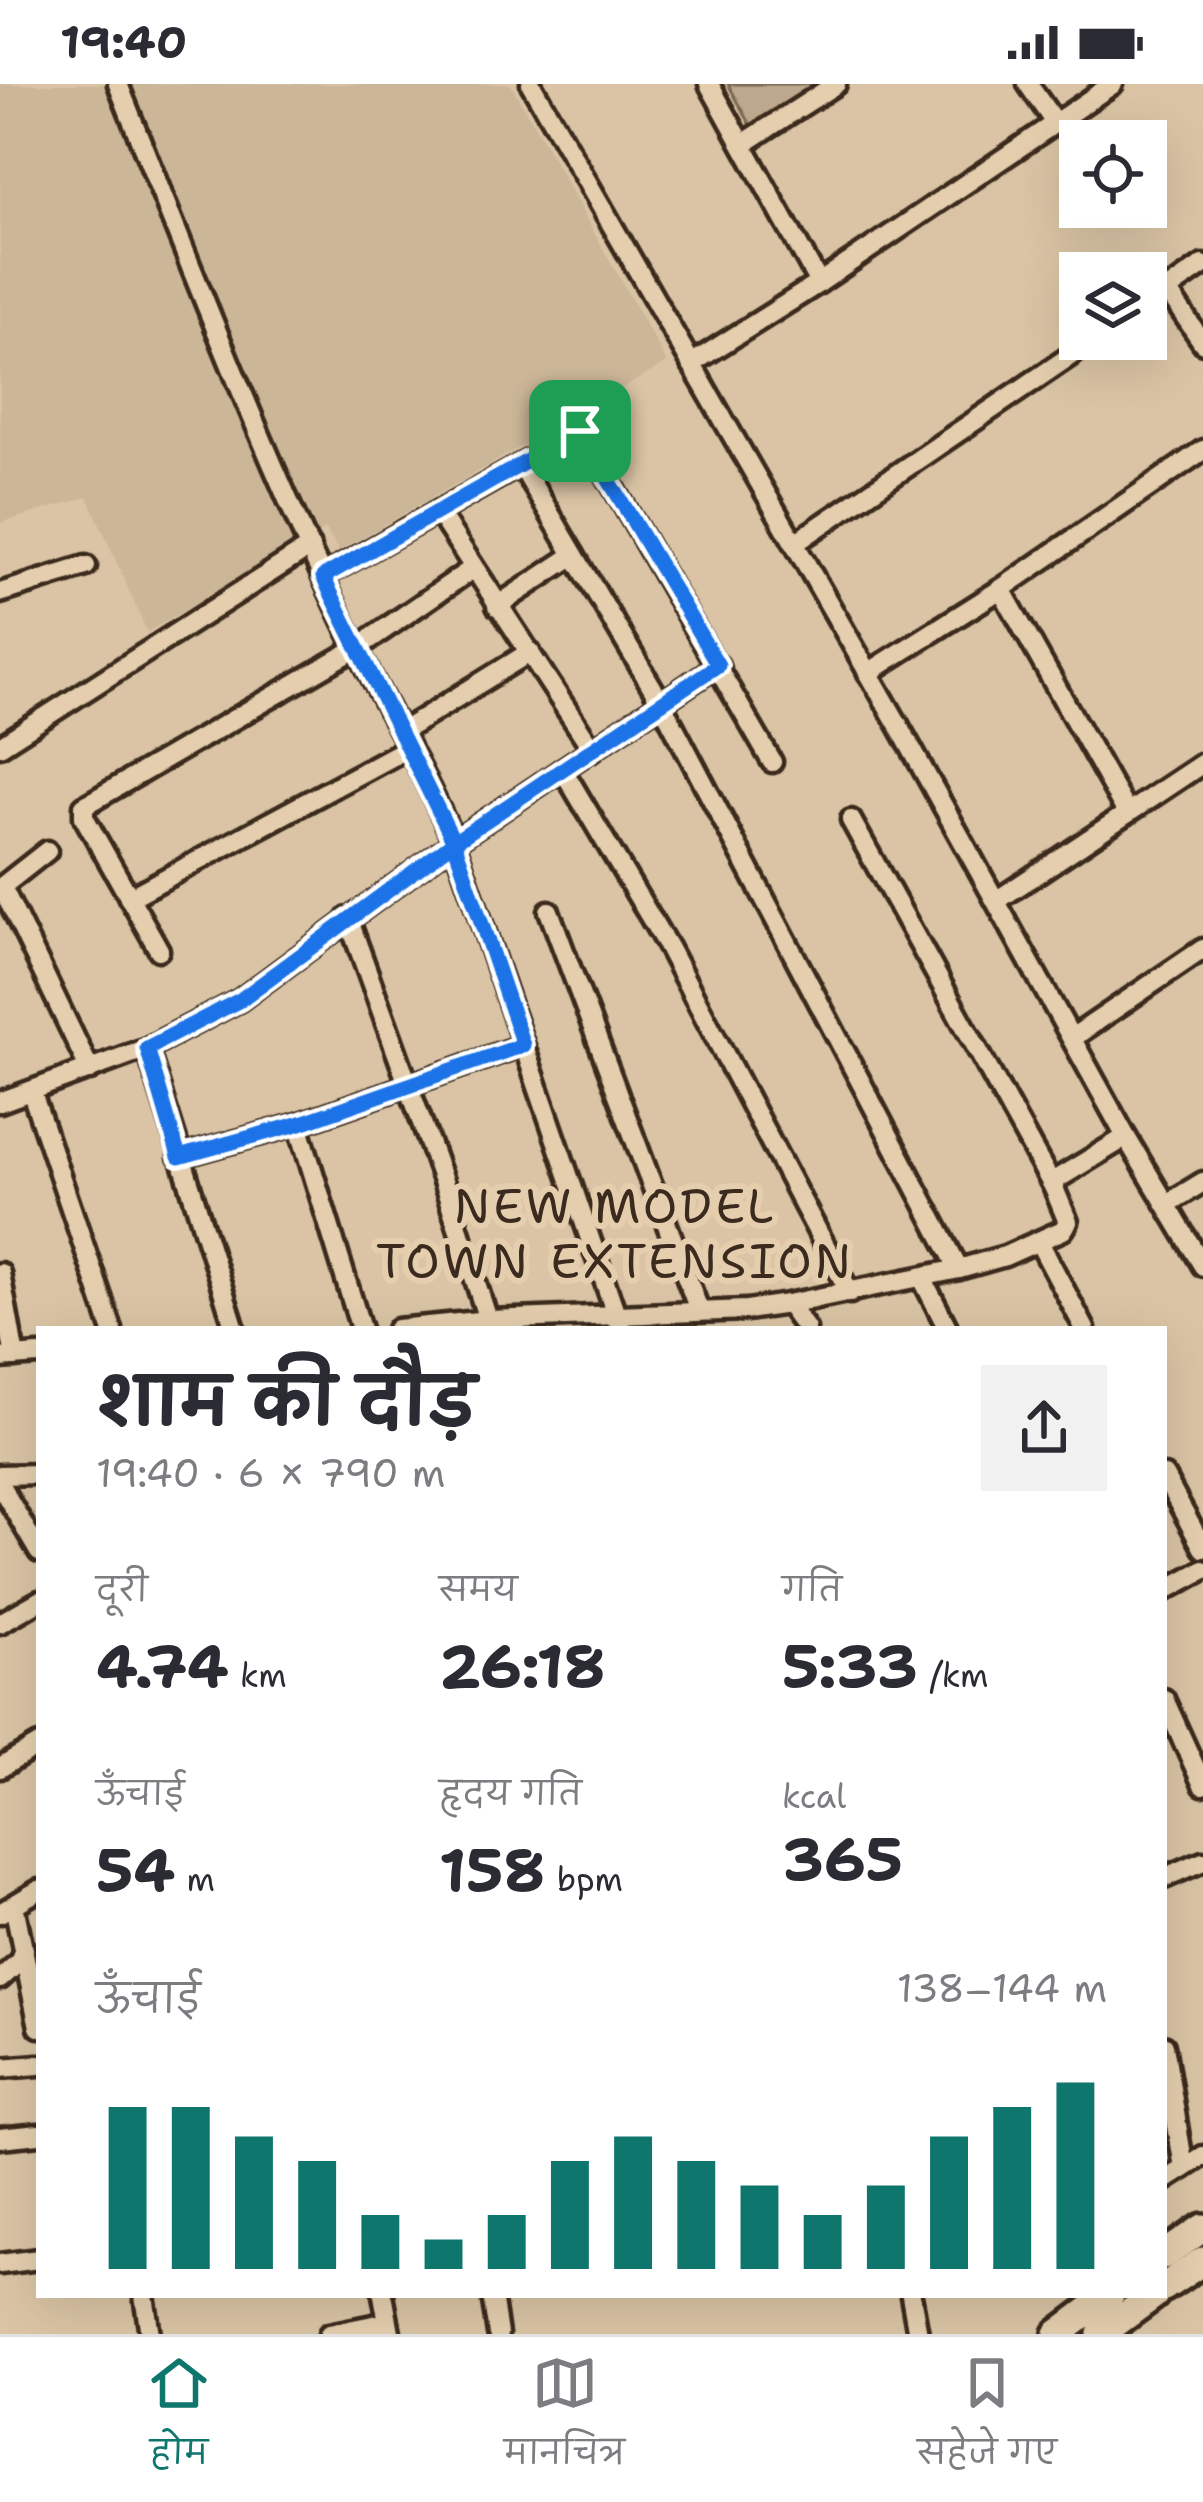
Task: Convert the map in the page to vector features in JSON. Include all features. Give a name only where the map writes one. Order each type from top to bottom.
[{"type":"main road","points":[[1167,2253],[1203,2228]]},
{"type":"main road","points":[[1167,2285],[1203,2261]]},
{"type":"main road","points":[[1058,2334],[1106,2298]]},
{"type":"main road","points":[[1101,2334],[1150,2298]]},
{"type":"street","points":[[118,84],[268,459],[454,842],[620,1322]]},
{"type":"street","points":[[531,84],[795,543],[1126,1138],[1203,1266]]},
{"type":"street","points":[[709,84],[819,283]]},
{"type":"street","points":[[742,144],[836,84]]},
{"type":"street","points":[[1028,84],[1055,123]]},
{"type":"street","points":[[691,364],[1113,84]]},
{"type":"street","points":[[1203,265],[1167,290],[1203,343]]},
{"type":"street","points":[[795,543],[1064,360]]},
{"type":"street","points":[[323,577],[580,431],[772,762]]},
{"type":"street","points":[[868,673],[1203,450]]},
{"type":"street","points":[[521,465],[662,704],[959,1269]]},
{"type":"street","points":[[437,512],[593,750]]},
{"type":"street","points":[[0,746],[310,547]]},
{"type":"street","points":[[497,606],[574,555]]},
{"type":"street","points":[[0,593],[86,566]]},
{"type":"street","points":[[159,950],[84,817],[88,800],[357,648],[472,569]]},
{"type":"street","points":[[1000,589],[1127,813]]},
{"type":"street","points":[[129,898],[405,740],[530,652]]},
{"type":"street","points":[[0,1102],[147,1048],[240,1000],[454,842],[718,665]]},
{"type":"street","points":[[996,902],[1203,763]]},
{"type":"street","points":[[562,770],[668,947],[850,1293]]},
{"type":"street","points":[[453,1326],[620,1322],[699,1310],[749,1319],[788,1304],[959,1269],[1039,1242],[1067,1226],[1054,1188],[851,820]]},
{"type":"street","points":[[47,851],[1,888],[90,1070]]},
{"type":"street","points":[[549,911],[699,1310]]},
{"type":"street","points":[[349,918],[490,1324]]},
{"type":"street","points":[[1072,1038],[1203,949]]},
{"type":"street","points":[[179,1157],[298,1124],[523,1045]]},
{"type":"street","points":[[147,1048],[234,1326]]},
{"type":"street","points":[[32,1093],[111,1326]]},
{"type":"street","points":[[298,1124],[360,1326]]},
{"type":"street","points":[[1054,1188],[1057,1179],[1126,1138]]},
{"type":"street","points":[[1167,1204],[1203,1182]]},
{"type":"street","points":[[1039,1242],[1083,1326]]},
{"type":"street","points":[[0,1273],[8,1358]]},
{"type":"street","points":[[922,1278],[946,1326]]},
{"type":"street","points":[[788,1304],[804,1326]]},
{"type":"street","points":[[0,1475],[36,1474]]},
{"type":"street","points":[[1167,1482],[1203,1548]]},
{"type":"street","points":[[0,1485],[36,1547]]},
{"type":"street","points":[[1167,1589],[1203,1570]]},
{"type":"street","points":[[0,1623],[36,1603]]},
{"type":"street","points":[[1167,1707],[1203,1785]]},
{"type":"street","points":[[0,1768],[36,1747]]},
{"type":"street","points":[[1167,1877],[1203,1861]]},
{"type":"street","points":[[36,1892],[7,1909],[24,1949],[36,2011]]},
{"type":"street","points":[[0,1979],[19,1962],[24,1949]]},
{"type":"street","points":[[0,2068],[36,2065]]},
{"type":"street","points":[[1167,2068],[1184,2168]]},
{"type":"street","points":[[0,2138],[36,2134]]},
{"type":"street","points":[[1167,2179],[1203,2156]]},
{"type":"street","points":[[0,2264],[36,2258]]},
{"type":"street","points":[[144,2298],[150,2334]]},
{"type":"street","points":[[329,2334],[389,2328],[384,2298]]},
{"type":"street","points":[[492,2298],[498,2334]]},
{"type":"street","points":[[911,2298],[917,2334]]},
{"type":"shaded area","points":[[0,84],[511,84],[667,363],[339,551],[325,529],[147,632],[88,497],[0,523]]},
{"type":"shaded area","points":[[728,84],[817,84],[752,127]]},
{"type":"district","name":"NEW MODEL TOWN EXTENSION","points":[[615,1234]]},
{"type":"route","points":[[580,431],[323,577],[454,842],[240,1000],[147,1048],[179,1157],[298,1124],[523,1045],[454,842],[718,665],[580,431]]}]
